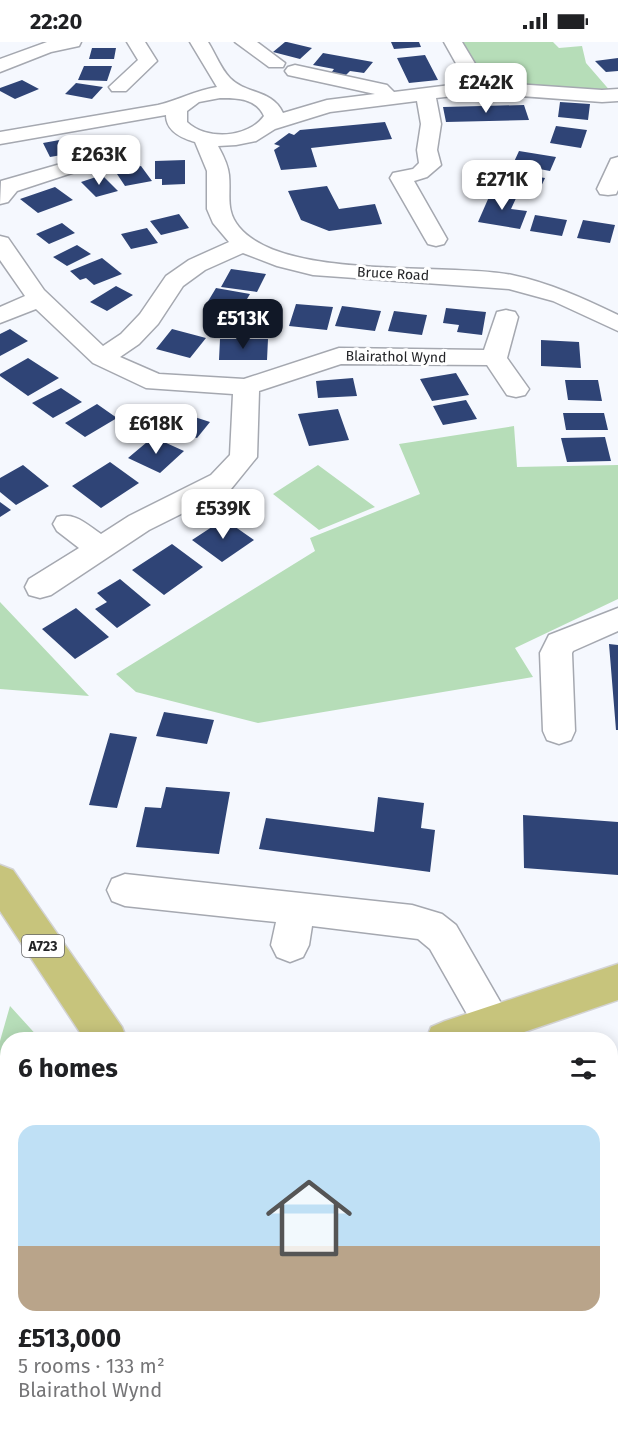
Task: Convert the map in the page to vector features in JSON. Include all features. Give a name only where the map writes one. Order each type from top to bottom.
[{"type":"main road","name":"A723","points":[[0,881],[98,1025],[113,1032]]},
{"type":"main road","points":[[486,1032],[557,999],[618,982]]},
{"type":"street","points":[[0,66],[40,45],[72,42]]},
{"type":"street","points":[[119,87],[148,61],[136,42]]},
{"type":"street","points":[[199,42],[222,81],[237,92],[264,100],[327,106]]},
{"type":"street","points":[[244,42],[276,63]]},
{"type":"street","points":[[453,42],[478,87]]},
{"type":"street","points":[[185,102],[204,82],[211,65]]},
{"type":"street","points":[[295,71],[381,88],[389,98]]},
{"type":"street","points":[[117,120],[196,135],[233,139],[248,136],[261,131],[270,124],[327,106],[478,87],[617,96]]},
{"type":"street","points":[[0,138],[67,125],[117,120],[185,102],[204,94],[237,92]]},
{"type":"street","points":[[425,93],[431,124],[427,150],[430,165],[420,172],[401,178],[436,239]]},
{"type":"street","points":[[264,100],[272,108],[274,116],[270,124]]},
{"type":"street","name":"Bruce Road","points":[[185,102],[176,112],[176,120],[180,127],[196,135],[219,173],[218,208],[232,232],[244,244],[271,258],[313,268],[488,279],[535,287],[584,305],[618,324]]},
{"type":"street","points":[[219,173],[235,149],[248,136]]},
{"type":"street","points":[[608,189],[618,163]]},
{"type":"street","points":[[0,197],[9,186],[71,167]]},
{"type":"street","name":"Blairathol Wynd","points":[[0,243],[40,298],[102,358],[155,382],[246,387],[339,356],[494,358]]},
{"type":"street","points":[[102,358],[130,339],[149,319],[167,289],[179,277],[197,265],[244,244]]},
{"type":"street","points":[[0,316],[40,298]]},
{"type":"street","points":[[506,317],[494,358],[516,389]]},
{"type":"street","points":[[40,587],[139,523],[214,486],[234,469],[243,457],[246,387]]},
{"type":"street","points":[[67,524],[100,548]]},
{"type":"street","points":[[559,730],[556,653],[560,643],[618,619]]},
{"type":"street","points":[[125,890],[412,921],[429,926],[443,937],[486,1032]]},
{"type":"street","points":[[290,945],[297,908]]},
{"type":"green space","points":[[456,42],[553,42],[559,48],[582,46],[586,63],[612,93],[482,85]]},
{"type":"green space","points":[[514,426],[517,467],[618,465],[618,599],[515,648],[533,677],[258,723],[136,692],[116,674],[315,551],[310,538],[420,494],[399,444]]},
{"type":"green space","points":[[318,465],[375,507],[319,530],[273,494]]},
{"type":"green space","points":[[0,602],[89,696],[0,689]]},
{"type":"green space","points":[[10,1006],[34,1032],[3,1032]]},
{"type":"building","points":[[285,42],[312,48],[300,59],[273,52]]},
{"type":"building","points":[[391,42],[419,42],[421,47],[394,49]]},
{"type":"building","points":[[92,48],[116,48],[114,59],[89,59]]},
{"type":"building","points":[[323,53],[373,62],[364,73],[350,71],[346,75],[331,73],[334,69],[313,65]]},
{"type":"building","points":[[425,55],[438,80],[409,83],[397,58]]},
{"type":"building","points":[[618,58],[618,71],[606,72],[595,61]]},
{"type":"building","points":[[84,66],[112,66],[107,81],[78,80]]},
{"type":"building","points":[[22,80],[39,89],[15,99],[0,91],[0,88]]},
{"type":"building","points":[[76,83],[103,87],[92,99],[65,94]]},
{"type":"building","points":[[560,102],[590,104],[588,120],[558,117]]},
{"type":"building","points":[[524,105],[529,120],[446,122],[443,107]]},
{"type":"building","points":[[385,122],[392,139],[311,148],[317,167],[281,170],[274,150],[280,146],[274,144],[289,133],[294,135],[300,130]]},
{"type":"building","points":[[556,126],[587,130],[581,148],[550,143]]},
{"type":"building","points":[[65,139],[67,143],[74,142],[79,152],[50,157],[43,143]]},
{"type":"building","points":[[519,151],[556,157],[550,171],[513,164]]},
{"type":"building","points":[[185,160],[185,184],[162,185],[162,179],[155,179],[155,161]]},
{"type":"building","points":[[141,166],[152,181],[125,186],[115,171]]},
{"type":"building","points":[[509,172],[545,178],[539,191],[503,185]]},
{"type":"building","points":[[102,175],[118,191],[96,197],[81,182]]},
{"type":"building","points":[[327,186],[339,209],[375,204],[382,224],[329,231],[301,220],[288,191]]},
{"type":"building","points":[[55,187],[73,200],[38,213],[20,199]]},
{"type":"building","points":[[492,190],[518,194],[511,209],[527,211],[520,229],[478,222]]},
{"type":"building","points":[[179,214],[189,228],[161,235],[150,221]]},
{"type":"building","points":[[535,215],[567,220],[562,236],[530,231]]},
{"type":"building","points":[[583,220],[615,225],[610,243],[577,238]]},
{"type":"building","points":[[62,223],[75,233],[49,244],[36,234]]},
{"type":"building","points":[[147,228],[158,243],[131,249],[121,234]]},
{"type":"building","points":[[77,245],[91,254],[67,266],[53,257]]},
{"type":"building","points":[[102,258],[122,274],[94,285],[86,278],[80,280],[70,271]]},
{"type":"building","points":[[231,269],[266,274],[257,292],[221,287]]},
{"type":"building","points":[[116,286],[133,295],[107,311],[90,302]]},
{"type":"building","points":[[216,288],[250,294],[241,309],[207,303]]},
{"type":"building","points":[[296,304],[333,307],[327,330],[289,326]]},
{"type":"building","points":[[342,306],[381,311],[375,331],[335,326]]},
{"type":"building","points":[[446,308],[486,312],[482,335],[457,332],[459,325],[443,323]]},
{"type":"building","points":[[394,311],[427,315],[422,335],[388,331]]},
{"type":"building","points":[[10,329],[28,341],[0,356],[0,334]]},
{"type":"building","points":[[172,329],[206,338],[190,358],[156,349]]},
{"type":"building","points":[[220,339],[268,339],[267,360],[219,360]]},
{"type":"building","points":[[541,340],[579,342],[581,368],[541,366]]},
{"type":"building","points":[[28,358],[59,378],[28,396],[0,374]]},
{"type":"building","points":[[456,373],[469,395],[432,401],[420,379]]},
{"type":"building","points":[[353,378],[357,396],[318,398],[316,381]]},
{"type":"building","points":[[565,380],[598,380],[602,401],[568,400]]},
{"type":"building","points":[[61,388],[82,402],[53,418],[32,403]]},
{"type":"building","points":[[466,400],[477,419],[443,425],[433,406]]},
{"type":"building","points":[[97,404],[117,418],[85,437],[65,423]]},
{"type":"building","points":[[338,409],[349,440],[309,446],[298,414]]},
{"type":"building","points":[[173,410],[210,422],[197,438],[187,435],[182,442],[154,433]]},
{"type":"building","points":[[563,413],[604,413],[608,430],[566,430]]},
{"type":"building","points":[[153,437],[184,451],[160,473],[128,458]]},
{"type":"building","points":[[605,437],[611,461],[567,462],[561,438]]},
{"type":"building","points":[[110,462],[139,483],[101,508],[72,486]]},
{"type":"building","points":[[23,465],[49,486],[16,505],[0,492],[0,478]]},
{"type":"building","points":[[0,502],[11,510],[0,517]]},
{"type":"building","points":[[224,519],[254,540],[222,562],[192,540]]},
{"type":"building","points":[[172,544],[203,567],[164,595],[132,570]]},
{"type":"building","points":[[120,579],[151,605],[117,628],[95,609],[107,602],[97,593]]},
{"type":"building","points":[[76,608],[109,637],[75,659],[42,629]]},
{"type":"building","points":[[609,644],[618,645],[618,730],[616,730]]},
{"type":"building","points":[[164,712],[214,720],[207,744],[156,736]]},
{"type":"building","points":[[110,733],[137,737],[117,808],[89,805]]},
{"type":"building","points":[[166,787],[230,792],[219,854],[136,847],[145,807],[161,808]]},
{"type":"building","points":[[378,797],[424,803],[421,828],[435,830],[430,872],[259,849],[266,818],[374,832]]},
{"type":"building","points":[[523,815],[618,822],[618,875],[524,868]]}]
